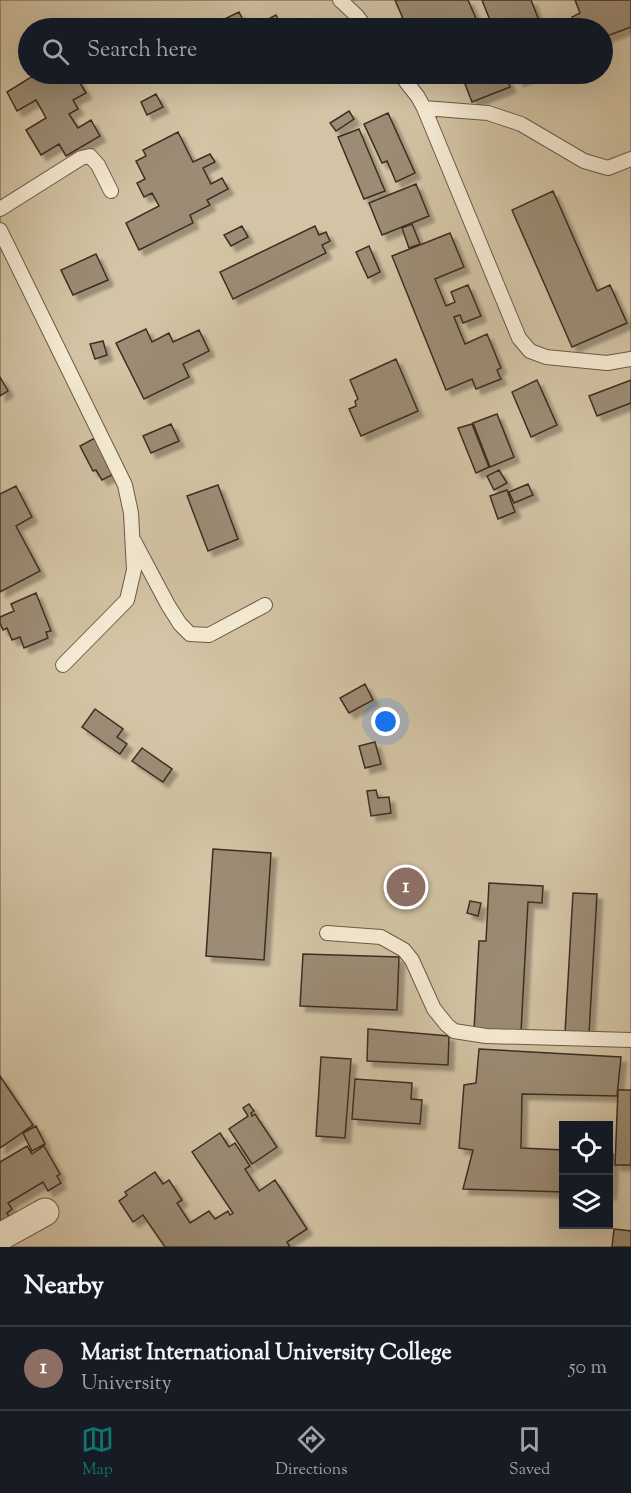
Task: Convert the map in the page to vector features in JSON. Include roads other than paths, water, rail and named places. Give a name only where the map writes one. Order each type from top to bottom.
[{"type":"street","points":[[0,1237],[45,1212]]},
{"type":"lane","points":[[340,0],[358,18]]},
{"type":"lane","points":[[408,84],[424,108],[519,338],[530,351],[546,357],[607,363],[631,359]]},
{"type":"lane","points":[[424,108],[488,113],[521,124],[585,161],[608,168],[631,159]]},
{"type":"lane","points":[[0,209],[81,158],[90,156],[98,165],[111,190]]},
{"type":"lane","points":[[0,230],[125,484],[131,513],[134,570],[128,600],[63,665]]},
{"type":"lane","points":[[132,536],[168,605],[180,624],[190,634],[209,635],[265,605]]},
{"type":"lane","points":[[327,933],[381,937],[404,950],[412,960],[434,1009],[454,1031],[486,1036],[631,1040]]},
{"type":"place","name":"Marist International University College","points":[[406,887]]}]
